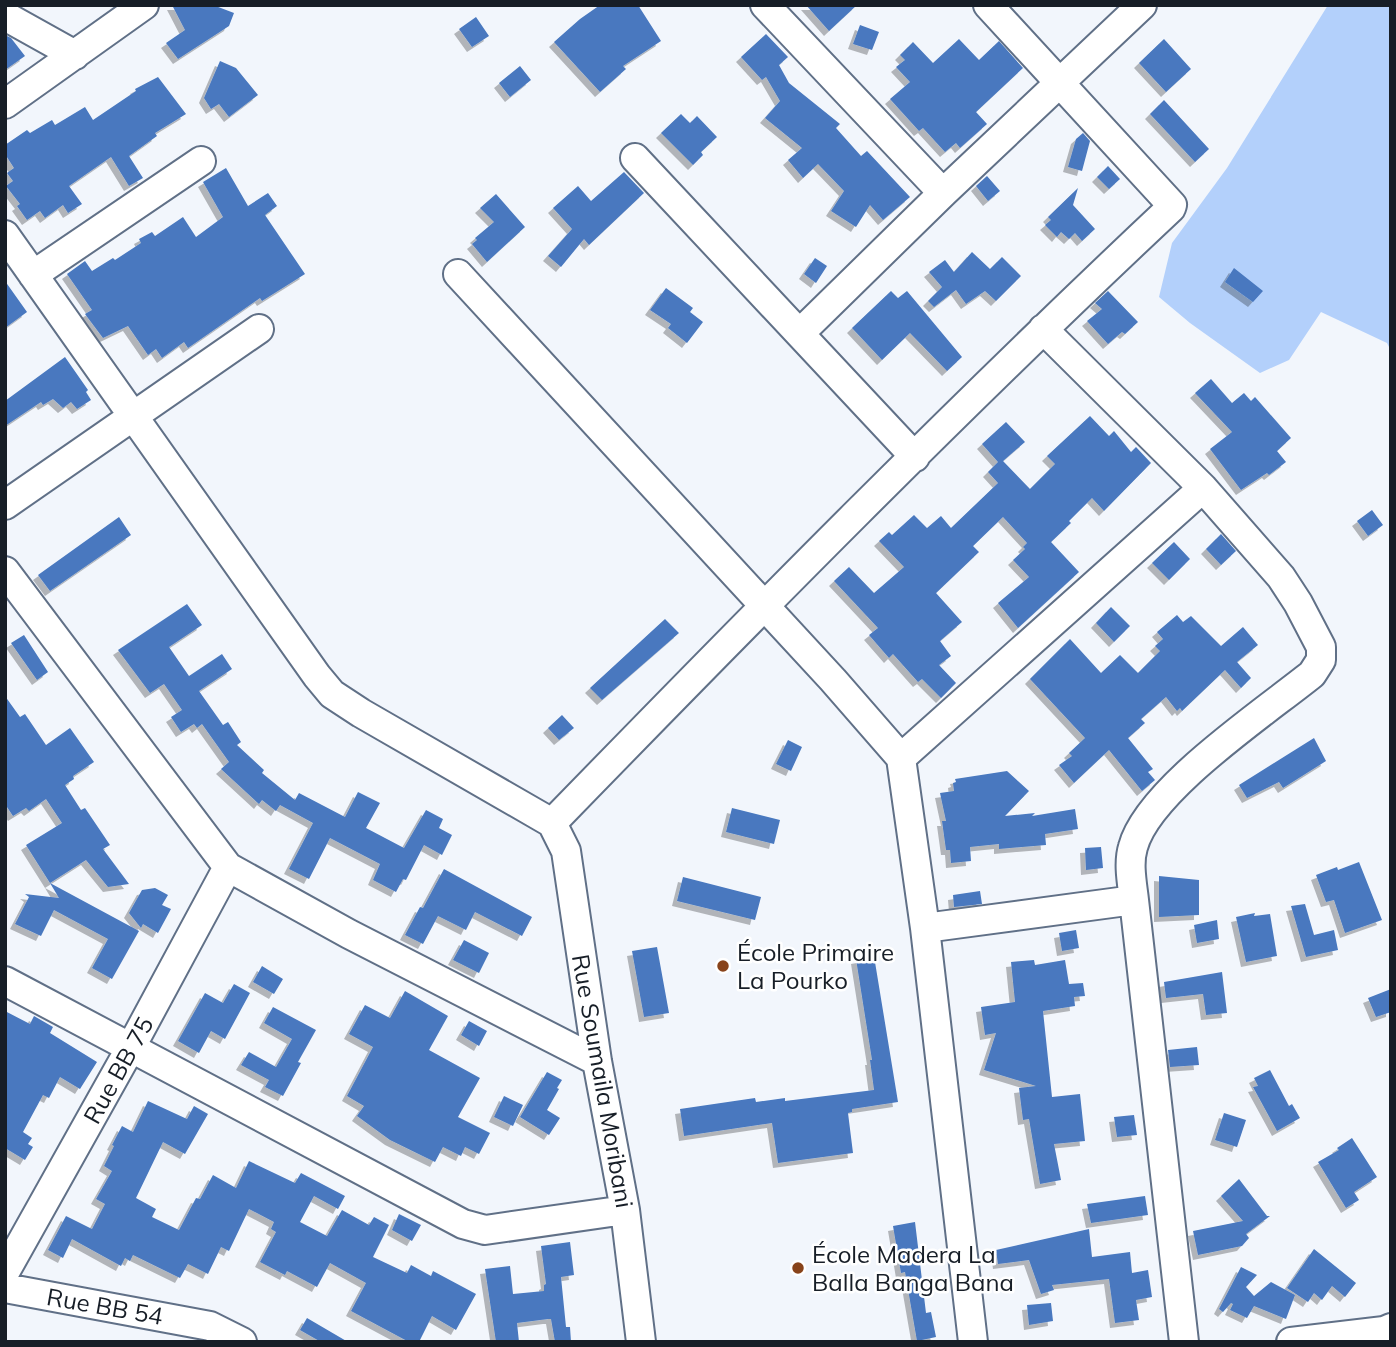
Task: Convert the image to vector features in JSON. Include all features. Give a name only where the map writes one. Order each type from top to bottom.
[{"type":"street","points":[[5,103],[144,5]]},
{"type":"street","points":[[765,5],[943,193]]},
{"type":"street","points":[[5,235],[332,694],[552,823],[764,606],[1043,329],[1172,207],[988,5]]},
{"type":"street","points":[[800,333],[1142,5]]},
{"type":"street","points":[[5,16],[75,55]]},
{"type":"street","points":[[635,158],[915,457]]},
{"type":"street","points":[[33,275],[201,161]]},
{"type":"street","points":[[458,275],[833,680],[901,758],[925,928],[973,1342]]},
{"type":"street","points":[[5,505],[259,329]]},
{"type":"street","points":[[1043,329],[1203,488],[1280,577],[1321,647],[1322,655],[1312,674],[1193,768],[1154,810],[1141,827],[1132,847],[1130,858],[1133,900],[1184,1342]]},
{"type":"street","points":[[901,758],[1203,488]]},
{"type":"street","points":[[5,571],[228,867],[362,940],[597,1061]]},
{"type":"street","name":"Rue Soumaila Moribani","points":[[552,823],[565,851],[597,1061],[625,1210],[641,1342]]},
{"type":"street","name":"Rue BB 75","points":[[5,1272],[228,867]]},
{"type":"street","points":[[925,928],[1133,900]]},
{"type":"street","points":[[5,981],[463,1224],[485,1230],[625,1210]]},
{"type":"street","name":"Rue BB 54","points":[[5,1288],[210,1326],[242,1342]]},
{"type":"street","points":[[1291,1342],[1387,1334]]},
{"type":"shaded area","points":[[1328,5],[1391,5],[1391,351],[1387,343],[1321,312],[1289,360],[1260,373],[1190,323],[1159,297],[1172,243],[1227,168]]},
{"type":"building","points":[[172,5],[213,5],[234,13],[229,26],[178,59],[166,43],[185,30]]},
{"type":"building","points":[[600,5],[638,5],[661,41],[623,66],[626,69],[600,92],[554,42]]},
{"type":"building","points":[[806,5],[857,5],[829,31]]},
{"type":"building","points":[[476,17],[489,36],[472,47],[459,29]]},
{"type":"building","points":[[860,25],[879,32],[872,50],[853,44]]},
{"type":"building","points":[[766,34],[788,57],[779,65],[789,83],[840,124],[836,128],[861,156],[867,151],[910,197],[883,220],[870,205],[856,227],[831,211],[844,191],[818,164],[803,178],[788,160],[802,148],[765,118],[780,101],[766,77],[762,80],[741,57]]},
{"type":"building","points":[[5,35],[11,38],[25,56],[5,70]]},
{"type":"building","points":[[959,39],[979,60],[999,41],[1023,68],[976,112],[987,124],[960,148],[956,143],[945,152],[923,128],[919,131],[890,99],[910,82],[896,67],[905,60],[900,55],[913,42],[933,63]]},
{"type":"building","points":[[1164,39],[1191,69],[1166,92],[1139,63]]},
{"type":"building","points":[[220,61],[236,68],[258,95],[229,117],[219,104],[211,109],[204,98]]},
{"type":"building","points":[[520,66],[531,80],[510,97],[499,83]]},
{"type":"building","points":[[158,77],[186,114],[155,133],[157,136],[129,156],[143,178],[129,186],[111,157],[69,186],[82,204],[68,213],[63,205],[45,218],[40,211],[27,220],[17,206],[20,204],[6,186],[13,181],[7,173],[14,168],[5,154],[5,145],[27,130],[30,133],[52,120],[55,125],[85,107],[93,120],[136,91],[135,89]]},
{"type":"building","points":[[1164,100],[1209,149],[1195,162],[1150,114]]},
{"type":"building","points":[[681,114],[690,123],[697,116],[717,137],[701,152],[703,155],[693,165],[661,133]]},
{"type":"building","points":[[1083,133],[1090,141],[1082,171],[1068,167],[1076,139]]},
{"type":"building","points":[[1108,166],[1120,179],[1109,189],[1097,177]]},
{"type":"building","points":[[226,168],[248,206],[268,193],[277,206],[265,215],[305,274],[262,301],[260,298],[188,348],[184,342],[162,358],[156,349],[148,355],[128,326],[103,338],[85,314],[92,310],[67,274],[85,261],[92,271],[113,258],[115,260],[141,243],[139,239],[152,232],[155,236],[183,217],[196,237],[223,217],[203,182]]},
{"type":"building","points":[[624,172],[644,193],[589,245],[584,239],[561,267],[548,256],[572,229],[553,208],[578,186],[591,201]]},
{"type":"building","points":[[987,176],[1000,191],[988,201],[976,186]]},
{"type":"building","points":[[1078,188],[1073,205],[1095,229],[1082,241],[1075,233],[1069,239],[1061,232],[1057,237],[1045,225],[1051,220],[1048,217]]},
{"type":"building","points":[[496,194],[525,227],[487,262],[472,244],[477,240],[475,238],[494,222],[480,208]]},
{"type":"building","points":[[972,252],[990,269],[1002,257],[1021,276],[996,301],[985,291],[966,304],[956,290],[934,307],[928,301],[942,287],[929,272],[945,260],[954,272]]},
{"type":"building","points":[[815,258],[827,266],[816,283],[804,274]]},
{"type":"building","points":[[1234,268],[1263,291],[1253,302],[1225,282]]},
{"type":"building","points":[[5,281],[27,312],[5,328]]},
{"type":"building","points":[[666,288],[693,308],[690,312],[703,322],[687,343],[668,328],[671,324],[650,310]]},
{"type":"building","points":[[891,291],[898,298],[907,291],[962,357],[947,371],[910,333],[882,360],[852,328]]},
{"type":"building","points":[[1108,291],[1138,322],[1108,344],[1087,321],[1102,309],[1095,303]]},
{"type":"building","points":[[65,357],[88,390],[86,392],[91,400],[77,409],[71,402],[63,408],[53,399],[43,405],[41,402],[5,426],[5,401]]},
{"type":"building","points":[[1211,379],[1232,403],[1244,393],[1251,401],[1255,397],[1291,438],[1277,451],[1286,462],[1241,490],[1210,449],[1232,432],[1195,393]]},
{"type":"building","points":[[1090,416],[1109,436],[1114,431],[1131,452],[1136,447],[1151,463],[1104,511],[1092,498],[1051,542],[1079,572],[1018,628],[998,603],[1029,577],[1013,560],[1025,549],[1023,547],[1027,543],[1003,517],[973,546],[979,552],[936,593],[962,622],[940,641],[951,656],[939,665],[956,683],[941,698],[922,679],[918,682],[893,654],[889,658],[869,635],[878,628],[834,581],[849,567],[874,593],[904,567],[879,541],[889,532],[892,535],[914,515],[927,528],[941,516],[951,528],[998,483],[988,472],[998,462],[982,444],[1006,422],[1025,442],[1003,461],[1030,489],[1055,464],[1047,456]]},
{"type":"building","points":[[1372,510],[1383,525],[1368,536],[1357,521]]},
{"type":"building","points":[[119,517],[131,535],[50,591],[38,575]]},
{"type":"building","points":[[1221,534],[1236,551],[1221,565],[1206,549]]},
{"type":"building","points":[[1174,542],[1190,559],[1169,580],[1152,563]]},
{"type":"building","points":[[187,604],[202,625],[169,647],[189,676],[222,654],[232,669],[199,691],[223,725],[228,722],[241,742],[237,745],[264,770],[262,773],[295,800],[299,793],[345,817],[358,792],[380,803],[366,828],[404,848],[426,810],[443,819],[439,828],[452,835],[442,855],[424,845],[406,880],[403,879],[396,892],[373,880],[380,864],[330,838],[309,879],[289,869],[313,823],[280,805],[276,811],[262,800],[259,804],[221,769],[229,762],[202,724],[197,728],[194,724],[181,732],[171,717],[182,710],[164,684],[150,693],[118,650]]},
{"type":"building","points":[[1111,607],[1130,626],[1114,642],[1096,623]]},
{"type":"building","points":[[1177,615],[1183,622],[1191,616],[1221,646],[1243,627],[1258,645],[1237,662],[1251,678],[1241,688],[1225,670],[1182,711],[1180,708],[1177,711],[1166,697],[1141,719],[1145,723],[1128,738],[1153,769],[1148,772],[1155,780],[1142,791],[1109,750],[1074,783],[1059,765],[1072,756],[1069,753],[1085,738],[1030,679],[1070,639],[1101,673],[1120,655],[1138,673],[1160,651],[1155,646],[1163,639],[1157,632]]},
{"type":"building","points":[[665,619],[679,633],[602,700],[590,688]]},
{"type":"building","points":[[24,635],[48,672],[37,680],[11,643]]},
{"type":"building","points":[[5,696],[20,717],[25,714],[46,745],[70,728],[94,762],[65,785],[81,810],[85,808],[110,845],[103,849],[129,884],[108,887],[86,860],[50,883],[26,845],[62,823],[46,799],[29,811],[26,808],[13,816],[5,804]]},
{"type":"building","points":[[562,715],[574,728],[559,740],[548,728]]},
{"type":"building","points":[[1314,738],[1326,761],[1283,788],[1279,782],[1247,798],[1239,785]]},
{"type":"building","points":[[788,740],[802,747],[791,771],[776,764]]},
{"type":"building","points":[[1007,771],[1029,791],[1005,816],[1035,813],[1032,816],[1075,809],[1078,829],[1045,834],[1046,845],[999,849],[999,844],[970,847],[971,861],[951,863],[950,850],[946,850],[942,821],[946,821],[940,793],[954,791],[955,779]]},
{"type":"building","points":[[732,808],[780,820],[774,844],[726,832]]},
{"type":"building","points":[[1101,847],[1103,868],[1086,870],[1085,848]]},
{"type":"building","points":[[1359,862],[1382,920],[1345,933],[1334,900],[1326,902],[1316,875]]},
{"type":"building","points":[[444,869],[532,917],[522,936],[475,912],[466,930],[438,916],[423,944],[405,935]]},
{"type":"building","points":[[1159,876],[1199,880],[1199,915],[1159,917]]},
{"type":"building","points":[[683,877],[761,897],[755,920],[677,901]]},
{"type":"building","points":[[50,883],[139,931],[112,979],[92,968],[108,939],[54,910],[41,936],[15,924],[29,897],[25,894],[59,898]]},
{"type":"building","points":[[155,888],[168,895],[162,905],[171,909],[158,933],[143,924],[141,928],[129,913],[142,890]]},
{"type":"building","points":[[980,891],[982,904],[954,907],[953,895]]},
{"type":"building","points":[[1305,904],[1314,935],[1334,930],[1338,950],[1306,957],[1291,906]]},
{"type":"building","points":[[1255,913],[1254,916],[1270,914],[1277,956],[1246,962],[1236,917]]},
{"type":"building","points":[[1217,920],[1219,939],[1197,943],[1194,925]]},
{"type":"building","points":[[1076,930],[1079,948],[1062,951],[1059,933]]},
{"type":"building","points":[[464,940],[489,953],[479,973],[453,960]]},
{"type":"building","points":[[657,947],[669,1013],[644,1017],[632,951]]},
{"type":"building","points":[[874,956],[898,1102],[852,1109],[852,1112],[848,1113],[853,1153],[778,1163],[772,1123],[684,1136],[680,1109],[755,1098],[756,1102],[785,1098],[785,1101],[874,1090],[872,1060],[856,959]]},
{"type":"building","points":[[1034,960],[1035,965],[1065,960],[1069,984],[1083,983],[1085,996],[1074,997],[1075,1006],[1043,1011],[1052,1097],[1080,1094],[1085,1141],[1054,1144],[1061,1180],[1040,1184],[1029,1119],[1023,1120],[1019,1088],[1036,1086],[984,1070],[996,1033],[985,1035],[981,1007],[1015,1002],[1011,962]]},
{"type":"building","points":[[262,966],[283,979],[274,994],[253,982]]},
{"type":"building","points":[[1222,972],[1227,1013],[1206,1015],[1203,994],[1166,998],[1164,982]]},
{"type":"building","points":[[234,984],[250,993],[225,1039],[211,1031],[199,1053],[178,1041],[205,993],[223,1003]]},
{"type":"building","points":[[1391,989],[1391,1012],[1376,1017],[1368,998]]},
{"type":"building","points":[[405,991],[448,1016],[429,1050],[480,1078],[458,1117],[490,1133],[479,1154],[465,1147],[461,1156],[443,1147],[435,1162],[390,1140],[357,1116],[364,1106],[347,1096],[373,1047],[349,1034],[365,1005],[390,1018]]},
{"type":"building","points":[[273,1007],[316,1030],[283,1096],[265,1087],[269,1080],[241,1065],[249,1052],[276,1067],[292,1039],[264,1023]]},
{"type":"building","points":[[5,1011],[30,1024],[34,1016],[53,1027],[50,1033],[97,1062],[80,1089],[60,1077],[49,1098],[43,1095],[23,1132],[32,1138],[28,1144],[33,1147],[25,1160],[5,1148]]},
{"type":"building","points":[[469,1021],[487,1031],[479,1046],[461,1035]]},
{"type":"building","points":[[1197,1047],[1199,1065],[1170,1067],[1168,1050]]},
{"type":"building","points":[[1270,1070],[1289,1106],[1292,1104],[1300,1118],[1277,1131],[1253,1087],[1258,1086],[1254,1078]]},
{"type":"building","points":[[547,1072],[562,1080],[547,1110],[560,1118],[549,1135],[520,1117]]},
{"type":"building","points":[[504,1096],[523,1105],[513,1126],[494,1117]]},
{"type":"building","points":[[148,1101],[187,1119],[194,1106],[208,1114],[185,1154],[163,1142],[136,1198],[156,1209],[152,1217],[179,1230],[196,1198],[200,1199],[213,1175],[236,1188],[249,1161],[295,1183],[301,1173],[345,1196],[338,1209],[314,1196],[300,1222],[327,1236],[342,1210],[369,1225],[374,1217],[389,1225],[373,1257],[407,1273],[411,1265],[431,1276],[433,1271],[476,1294],[456,1330],[432,1316],[419,1342],[409,1342],[351,1311],[366,1283],[330,1263],[317,1287],[287,1271],[285,1275],[260,1262],[276,1232],[271,1229],[274,1222],[249,1209],[229,1251],[221,1247],[208,1274],[188,1264],[180,1278],[133,1255],[130,1261],[125,1258],[121,1266],[72,1239],[63,1258],[48,1250],[66,1216],[92,1229],[105,1204],[96,1199],[112,1171],[104,1166],[114,1146],[112,1145],[122,1126],[133,1132]]},
{"type":"building","points":[[1224,1113],[1246,1120],[1237,1147],[1215,1140]]},
{"type":"building","points":[[1134,1115],[1137,1135],[1117,1137],[1114,1117]]},
{"type":"building","points":[[1352,1138],[1377,1177],[1354,1192],[1359,1200],[1346,1208],[1318,1162],[1339,1150],[1337,1148]]},
{"type":"building","points":[[1239,1179],[1267,1216],[1270,1216],[1246,1234],[1249,1238],[1242,1246],[1198,1255],[1193,1231],[1243,1221],[1221,1196]]},
{"type":"building","points":[[1145,1196],[1148,1215],[1091,1223],[1087,1204]]},
{"type":"building","points":[[399,1214],[421,1225],[412,1241],[392,1230]]},
{"type":"building","points":[[915,1222],[926,1313],[931,1312],[936,1337],[917,1341],[905,1272],[901,1273],[893,1226]]},
{"type":"building","points":[[1089,1229],[1092,1257],[1130,1252],[1132,1273],[1148,1270],[1152,1297],[1136,1300],[1139,1320],[1115,1323],[1109,1279],[1052,1285],[1054,1290],[1041,1294],[1029,1260],[998,1264],[996,1250]]},
{"type":"building","points":[[570,1242],[574,1275],[561,1277],[566,1327],[570,1327],[571,1342],[555,1342],[551,1319],[548,1319],[517,1323],[519,1342],[496,1342],[485,1269],[510,1266],[513,1294],[544,1291],[546,1284],[541,1246]]},
{"type":"building","points":[[1314,1249],[1356,1283],[1345,1297],[1332,1286],[1322,1300],[1314,1293],[1308,1302],[1287,1288]]},
{"type":"building","points":[[1241,1267],[1257,1275],[1246,1287],[1254,1296],[1271,1282],[1295,1295],[1286,1319],[1254,1306],[1247,1318],[1230,1310],[1233,1304],[1231,1303],[1223,1312],[1219,1309]]},
{"type":"building","points":[[1051,1303],[1053,1321],[1029,1325],[1027,1305]]},
{"type":"building","points":[[307,1318],[348,1342],[321,1342],[300,1330]]},
{"type":"place","name":"École Primaire La Pourko","points":[[723,966]]},
{"type":"place","name":"École Madera La Balla Banga Bana","points":[[798,1268]]}]
